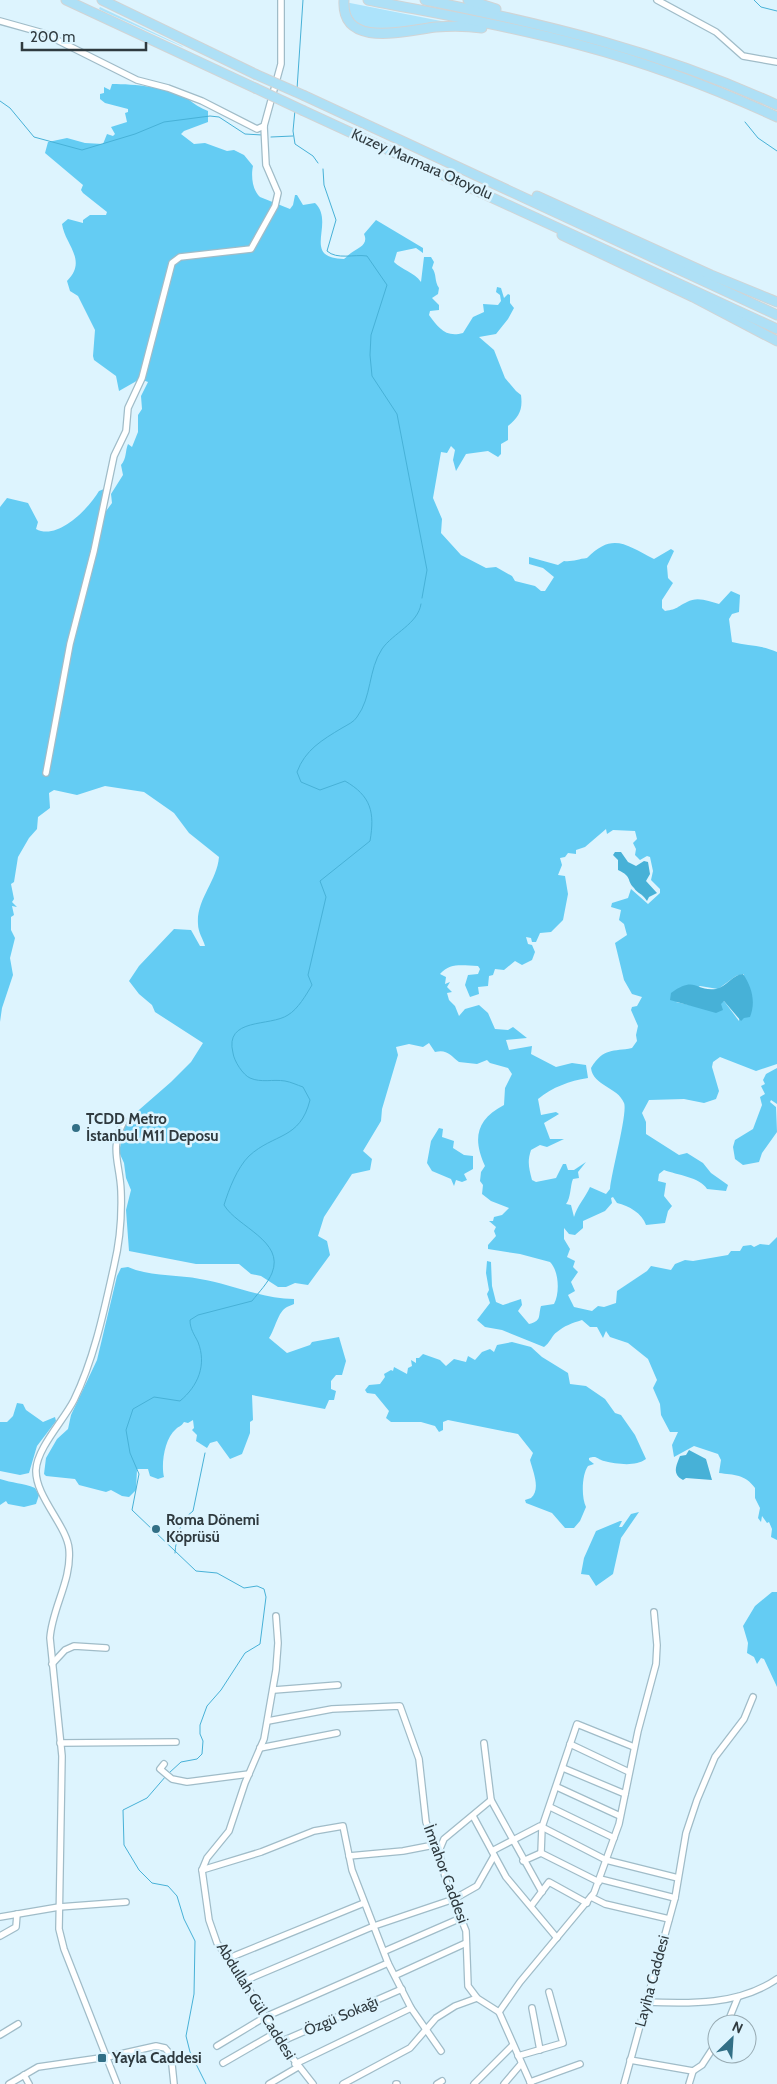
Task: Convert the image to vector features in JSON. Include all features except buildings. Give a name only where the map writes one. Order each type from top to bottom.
[{"type":"highway","name":"Kuzey Marmara Otoyolu","points":[[66,0],[777,329]]},
{"type":"highway","name":"Kuzey Marmara Otoyolu","points":[[102,0],[255,74],[501,185],[777,315]]},
{"type":"highway","points":[[344,0],[345,13],[352,24],[374,35],[453,26],[480,27],[551,37]]},
{"type":"highway","points":[[368,0],[582,45],[686,79],[777,117]]},
{"type":"highway","points":[[425,0],[539,23],[609,42]]},
{"type":"highway","points":[[468,0],[558,24],[685,67],[728,78],[777,98]]},
{"type":"highway","points":[[582,45],[714,95],[777,123]]},
{"type":"highway","points":[[685,67],[777,105]]},
{"type":"highway","points":[[501,185],[550,201],[694,267],[777,302]]},
{"type":"highway","points":[[505,202],[568,238],[685,293],[775,341]]},
{"type":"highway","points":[[694,267],[777,298]]},
{"type":"street","points":[[46,773],[70,644],[94,551],[114,456],[126,432],[128,408],[142,378],[172,263],[180,257],[251,249],[275,206],[278,193],[266,165],[264,126],[281,64],[281,0]]},
{"type":"street","points":[[657,0],[716,32],[743,56],[777,62]]},
{"type":"street","points":[[0,21],[43,33],[137,80],[168,88],[202,101],[257,129],[264,126]]},
{"type":"street","points":[[117,2084],[64,1949],[59,1929],[62,1756],[52,1664],[51,1626],[68,1572],[70,1551],[39,1486],[36,1469],[40,1455],[74,1400],[91,1354],[102,1316],[120,1242],[121,1188],[115,1151],[116,1137],[124,1121]]},
{"type":"street","points":[[499,2012],[520,1982],[591,1897],[600,1880],[620,1816],[638,1730],[657,1661],[654,1612]]},
{"type":"street","points":[[276,1616],[278,1643],[274,1690],[260,1748],[229,1831],[206,1858],[202,1870],[220,1867],[314,1831],[343,1826],[349,1856],[364,1903],[385,1951],[388,1963],[425,2032],[441,2051]]},
{"type":"street","points":[[52,1664],[65,1650],[74,1646],[106,1648]]},
{"type":"street","points":[[274,1690],[338,1685]]},
{"type":"street","name":"Layiha Caddesi","points":[[624,2084],[675,1898],[686,1833],[707,1773],[715,1757],[744,1719],[753,1697]]},
{"type":"street","name":"İmrahor Caddesi","points":[[268,1720],[332,1709],[400,1706],[419,1760],[426,1822],[434,1845],[439,1850],[454,1900],[466,1931],[468,1986],[477,1998]]},
{"type":"street","points":[[541,1853],[542,1827],[577,1724],[634,1747]]},
{"type":"street","points":[[260,1748],[337,1733]]},
{"type":"street","points":[[60,1743],[176,1742]]},
{"type":"street","points":[[484,1743],[491,1800],[523,1861],[542,1892]]},
{"type":"street","points":[[570,1744],[629,1772]]},
{"type":"street","points":[[164,1764],[160,1769],[170,1778],[187,1782],[249,1774]]},
{"type":"street","points":[[563,1768],[625,1794]]},
{"type":"street","points":[[557,1787],[620,1816]]},
{"type":"street","points":[[439,1850],[444,1839],[491,1800]]},
{"type":"street","points":[[550,1807],[614,1838]]},
{"type":"street","points":[[473,1816],[506,1877],[557,1938]]},
{"type":"street","points":[[244,1981],[374,1926],[454,1900],[477,1886],[493,1854],[513,1840],[540,1826],[606,1860],[678,1878]]},
{"type":"street","points":[[349,1856],[403,1851],[434,1845]]},
{"type":"street","points":[[523,1861],[541,1853],[600,1880],[675,1898]]},
{"type":"street","name":"Abdullah Gül Caddesi","points":[[202,1870],[209,1920],[217,1943],[244,1981],[280,2042],[296,2065],[313,2084]]},
{"type":"street","points":[[531,1906],[549,1882],[587,1902]]},
{"type":"street","points":[[591,1897],[605,1904],[669,1920]]},
{"type":"street","points":[[0,1917],[59,1907],[126,1902]]},
{"type":"street","points":[[229,1958],[364,1903]]},
{"type":"street","points":[[0,1936],[16,1927],[17,1914]]},
{"type":"street","points":[[385,1951],[461,1918]]},
{"type":"street","points":[[396,1975],[466,1943]]},
{"type":"street","points":[[217,2046],[265,2017],[388,1963]]},
{"type":"street","points":[[646,2002],[705,2002],[738,1997],[767,1985],[777,1978]]},
{"type":"street","name":"Özgü Sokağı","points":[[280,2042],[402,1989]]},
{"type":"street","points":[[518,2056],[563,2043],[549,1992]]},
{"type":"street","points":[[731,2014],[738,1997]]},
{"type":"street","points":[[343,2084],[410,2048],[436,2018],[455,2006],[477,1998],[499,2012],[531,2083],[580,2064]]},
{"type":"street","points":[[269,2084],[296,2065],[411,2008]]},
{"type":"street","points":[[532,2008],[540,2050]]},
{"type":"street","points":[[0,2035],[18,2024]]},
{"type":"street","points":[[223,2063],[274,2033]]},
{"type":"street","points":[[474,2084],[513,2044]]},
{"type":"street","points":[[9,2084],[38,2067],[51,2063],[107,2058],[156,2046],[163,2047],[171,2055],[174,2084]]},
{"type":"street","points":[[690,2084],[693,2071],[702,2065],[707,2057]]},
{"type":"street","points":[[630,2060],[693,2071]]},
{"type":"street","points":[[504,2084],[521,2064]]},
{"type":"street","points":[[24,2075],[29,2084]]},
{"type":"shaded area","points":[[345,2],[451,23],[371,32],[351,19]]},
{"type":"shaded area","points":[[100,7],[183,47],[105,12],[99,9]]},
{"type":"shaded area","points":[[112,84],[161,89],[180,95],[208,111],[208,122],[184,131],[181,134],[194,144],[205,143],[227,151],[234,150],[244,155],[253,166],[253,182],[255,190],[260,197],[290,209],[295,195],[297,195],[303,205],[315,203],[320,211],[322,220],[321,246],[324,253],[331,257],[344,259],[362,246],[365,241],[364,234],[376,220],[423,248],[423,253],[416,248],[397,252],[394,262],[421,282],[424,257],[431,257],[434,262],[432,268],[439,288],[438,294],[432,298],[439,305],[439,310],[430,311],[429,315],[447,333],[463,333],[473,317],[484,312],[483,304],[498,305],[501,301],[500,295],[496,292],[497,287],[501,288],[504,298],[508,294],[510,295],[510,303],[514,308],[508,319],[496,334],[479,337],[494,350],[505,378],[521,395],[519,413],[508,426],[508,440],[501,444],[501,454],[498,457],[488,451],[466,454],[456,471],[453,460],[455,450],[451,446],[447,453],[441,452],[433,498],[442,519],[441,533],[461,555],[486,568],[496,567],[512,576],[515,581],[535,586],[541,591],[545,591],[554,577],[543,568],[529,564],[529,557],[558,565],[564,561],[587,558],[604,545],[612,543],[627,546],[654,559],[671,549],[674,551],[667,566],[668,578],[673,583],[662,600],[662,608],[665,611],[675,609],[695,599],[719,604],[731,591],[740,595],[739,612],[732,614],[729,619],[732,642],[777,652],[777,1064],[756,1071],[720,1057],[713,1062],[712,1067],[719,1091],[716,1099],[704,1103],[684,1099],[649,1100],[642,1113],[646,1122],[646,1134],[679,1155],[687,1153],[703,1163],[711,1173],[728,1185],[726,1191],[707,1189],[694,1179],[664,1170],[659,1174],[658,1181],[666,1183],[664,1196],[672,1206],[668,1211],[665,1223],[646,1225],[638,1214],[630,1208],[617,1203],[613,1197],[611,1198],[612,1203],[605,1211],[583,1221],[583,1228],[575,1235],[569,1234],[564,1228],[564,1239],[570,1249],[567,1257],[575,1261],[573,1267],[578,1272],[571,1282],[575,1291],[568,1295],[574,1307],[592,1311],[598,1306],[604,1307],[616,1303],[617,1291],[647,1271],[651,1266],[671,1270],[675,1264],[685,1260],[693,1261],[728,1255],[731,1251],[740,1251],[743,1246],[769,1245],[777,1237],[777,1540],[771,1537],[772,1529],[769,1522],[767,1523],[762,1516],[761,1522],[758,1518],[760,1508],[755,1498],[755,1488],[743,1478],[719,1473],[721,1460],[718,1454],[694,1446],[674,1457],[672,1445],[678,1432],[670,1432],[661,1415],[660,1404],[653,1388],[657,1380],[648,1359],[628,1343],[610,1337],[606,1331],[603,1338],[597,1327],[590,1327],[582,1320],[568,1325],[555,1333],[544,1347],[502,1330],[485,1327],[477,1320],[490,1303],[487,1294],[489,1290],[486,1273],[487,1261],[491,1262],[492,1286],[496,1302],[503,1305],[521,1299],[522,1305],[518,1311],[529,1324],[538,1320],[541,1306],[554,1304],[557,1294],[557,1276],[550,1262],[520,1254],[488,1249],[488,1245],[496,1236],[494,1231],[496,1227],[489,1221],[493,1221],[494,1217],[502,1215],[509,1208],[491,1201],[482,1194],[483,1185],[480,1181],[481,1172],[485,1166],[481,1157],[478,1139],[479,1131],[487,1117],[504,1105],[505,1088],[512,1074],[508,1068],[490,1063],[487,1060],[477,1064],[459,1062],[445,1052],[435,1052],[429,1043],[423,1047],[409,1044],[396,1047],[398,1055],[382,1109],[381,1121],[363,1151],[372,1159],[370,1170],[352,1174],[324,1217],[318,1236],[327,1241],[330,1255],[308,1285],[295,1283],[286,1287],[278,1287],[261,1276],[251,1274],[239,1264],[196,1264],[129,1251],[126,1210],[131,1190],[119,1152],[125,1125],[132,1116],[191,1062],[203,1043],[155,1012],[152,1005],[139,994],[129,981],[139,966],[174,929],[191,930],[200,946],[205,946],[199,930],[198,915],[203,899],[215,874],[219,857],[189,833],[174,813],[144,792],[105,786],[77,795],[54,790],[49,793],[50,808],[38,817],[37,829],[29,838],[18,857],[14,882],[11,884],[14,899],[12,902],[17,907],[12,906],[14,915],[11,917],[11,930],[15,938],[10,958],[13,975],[2,1008],[0,1022],[0,507],[7,498],[28,503],[38,522],[36,529],[45,532],[54,531],[72,521],[88,506],[99,491],[104,489],[103,511],[106,511],[112,503],[111,494],[123,475],[121,465],[128,444],[132,447],[138,432],[138,415],[142,409],[141,396],[148,382],[140,379],[119,391],[116,376],[94,360],[95,330],[78,296],[70,291],[67,281],[76,266],[74,252],[62,224],[68,219],[83,223],[83,220],[90,215],[106,215],[107,212],[83,193],[81,190],[83,185],[45,153],[48,142],[67,138],[85,143],[103,144],[107,134],[113,136],[115,134],[111,127],[127,122],[125,113],[128,112],[128,109],[105,103],[100,99],[100,94],[104,93],[104,87],[110,90]],"holes":[[[606,829],[607,834],[613,830],[635,831],[637,839],[633,843],[636,849],[635,855],[640,860],[647,856],[650,857],[653,871],[651,880],[660,889],[660,893],[648,904],[631,889],[628,898],[612,903],[611,907],[621,910],[619,920],[624,924],[627,935],[615,943],[624,980],[632,994],[642,997],[637,1006],[632,1007],[631,1010],[638,1026],[637,1041],[632,1048],[605,1053],[591,1068],[596,1079],[617,1093],[621,1098],[625,1109],[624,1118],[610,1189],[606,1194],[590,1187],[574,1217],[571,1205],[566,1204],[569,1199],[573,1179],[579,1178],[578,1172],[586,1162],[574,1170],[568,1170],[566,1164],[563,1164],[556,1178],[536,1182],[532,1180],[529,1158],[531,1150],[540,1145],[547,1147],[564,1139],[550,1139],[544,1123],[559,1114],[556,1112],[541,1115],[538,1099],[562,1085],[588,1078],[586,1065],[572,1063],[556,1067],[531,1054],[532,1046],[509,1050],[506,1040],[527,1038],[513,1027],[508,1030],[495,1029],[488,1013],[479,1005],[465,1009],[459,1016],[447,993],[452,992],[447,987],[450,982],[445,984],[446,977],[440,974],[453,966],[478,966],[480,969],[478,974],[468,975],[465,985],[470,997],[479,994],[478,987],[488,986],[489,976],[493,975],[495,969],[504,970],[515,961],[522,965],[532,960],[535,952],[532,945],[528,944],[526,937],[531,938],[532,942],[536,942],[540,933],[551,932],[563,920],[568,894],[565,876],[558,875],[562,865],[560,858],[565,857],[568,853],[576,854],[576,850],[585,847]],[[744,974],[739,1021],[724,1001],[708,1009],[676,1002],[700,986],[718,989],[736,976]]]},
{"type":"shaded area","points":[[615,852],[621,852],[628,862],[636,866],[644,861],[648,862],[650,874],[646,881],[657,893],[649,897],[647,901],[632,885],[628,877],[618,870],[618,860],[613,855]]},
{"type":"shaded area","points":[[743,974],[751,989],[753,1006],[750,1017],[744,1018],[741,1021],[724,1001],[721,1004],[723,1010],[716,1013],[670,1000],[671,993],[686,985],[716,989],[736,976]]},
{"type":"shaded area","points":[[777,1068],[777,1104],[771,1100],[770,1102],[776,1107],[777,1132],[762,1153],[759,1162],[743,1165],[735,1159],[733,1147],[735,1140],[753,1129],[762,1105],[760,1097],[765,1094],[761,1086],[765,1084],[763,1080],[766,1074]]},
{"type":"shaded area","points":[[439,1128],[443,1129],[442,1137],[454,1141],[453,1148],[464,1155],[473,1156],[473,1169],[464,1174],[467,1180],[462,1182],[456,1180],[454,1186],[451,1179],[432,1171],[427,1163],[431,1141]]},
{"type":"shaded area","points":[[128,1267],[155,1274],[212,1281],[271,1297],[294,1299],[294,1304],[281,1312],[269,1338],[287,1353],[310,1345],[312,1342],[339,1337],[346,1361],[342,1375],[336,1375],[331,1381],[331,1389],[336,1391],[334,1400],[329,1400],[325,1409],[252,1395],[253,1420],[250,1422],[250,1433],[242,1454],[230,1459],[217,1441],[210,1443],[207,1448],[196,1441],[197,1435],[192,1430],[194,1428],[193,1420],[188,1423],[184,1422],[172,1433],[166,1445],[163,1459],[164,1477],[158,1479],[150,1476],[148,1469],[137,1469],[136,1490],[129,1497],[122,1496],[111,1490],[106,1492],[79,1485],[75,1479],[46,1476],[44,1474],[46,1458],[57,1439],[68,1429],[71,1415],[97,1360],[117,1276],[121,1268]]},
{"type":"shaded area","points":[[512,1342],[531,1347],[542,1357],[568,1373],[570,1384],[586,1386],[605,1399],[615,1413],[621,1415],[635,1435],[646,1459],[642,1462],[626,1464],[604,1461],[595,1457],[589,1458],[594,1464],[588,1466],[583,1480],[583,1498],[586,1507],[580,1521],[574,1528],[565,1528],[552,1513],[526,1503],[525,1500],[531,1498],[534,1494],[536,1485],[530,1460],[533,1453],[518,1434],[448,1420],[443,1422],[443,1430],[439,1432],[435,1426],[421,1422],[391,1422],[386,1418],[389,1411],[375,1394],[367,1393],[365,1390],[369,1385],[380,1384],[385,1377],[384,1374],[391,1370],[393,1371],[394,1367],[407,1374],[408,1368],[412,1366],[411,1360],[416,1363],[416,1358],[423,1354],[440,1360],[446,1366],[454,1359],[466,1362],[468,1356],[475,1360],[482,1352],[490,1349],[494,1352],[497,1345]]},
{"type":"shaded area","points":[[17,1403],[23,1404],[26,1410],[43,1422],[55,1417],[56,1421],[37,1446],[29,1473],[20,1475],[0,1471],[0,1422],[7,1422],[13,1416]]},
{"type":"shaded area","points":[[689,1450],[706,1459],[712,1480],[686,1478],[683,1480],[677,1475],[676,1466],[680,1456],[686,1455]]},
{"type":"shaded area","points":[[0,1479],[35,1488],[39,1495],[36,1504],[24,1507],[8,1504],[6,1501],[0,1505]]},
{"type":"shaded area","points":[[639,1512],[621,1538],[613,1574],[596,1586],[589,1575],[581,1574],[584,1558],[596,1531],[620,1521],[622,1521],[619,1527],[622,1527],[631,1514]]},
{"type":"shaded area","points":[[772,1592],[777,1592],[777,1687],[764,1659],[761,1658],[757,1664],[754,1657],[747,1653],[748,1643],[743,1626],[755,1606]]},
{"type":"waterway","points":[[297,89],[303,0]]},
{"type":"waterway","points":[[754,0],[761,7],[777,11]]},
{"type":"waterway","points":[[0,101],[10,108],[34,137],[82,150],[135,134],[164,122],[210,116],[219,117],[245,134],[262,135]]},
{"type":"waterway","points":[[295,110],[293,131],[295,144],[313,156],[318,163]]},
{"type":"waterway","points":[[745,122],[758,138],[777,151]]},
{"type":"waterway","points":[[271,137],[293,136]]},
{"type":"waterway","points":[[323,169],[324,185],[336,220],[327,251],[341,256],[367,256],[387,285],[371,335],[372,376],[397,414],[427,570],[422,598]]},
{"type":"waterway","points":[[169,1773],[181,1762],[197,1759],[202,1754],[203,1741],[200,1734],[200,1725],[207,1706],[221,1690],[245,1653],[260,1644],[266,1597],[264,1589],[257,1586],[244,1588],[217,1573],[196,1571],[132,1510],[139,1474],[130,1453],[126,1430],[133,1409],[154,1397],[180,1401],[192,1389],[199,1374],[202,1359],[198,1342],[191,1329],[190,1320],[198,1315],[252,1301],[266,1284],[272,1273],[274,1262],[272,1252],[266,1243],[230,1213],[224,1205],[234,1179],[249,1156],[293,1129],[306,1113],[310,1100],[303,1087],[285,1081],[258,1080],[247,1076],[235,1060],[232,1042],[235,1034],[242,1028],[280,1019],[288,1015],[298,1006],[312,985],[308,975],[326,897],[320,881],[370,841],[372,822],[366,799],[354,787],[345,781],[320,790],[301,782],[297,772],[300,764],[315,746],[356,719],[365,701],[374,666],[382,649],[410,623],[419,611],[421,604]]},
{"type":"waterway","points":[[175,1553],[176,1541],[182,1524],[193,1511],[205,1453]]},
{"type":"waterway","points":[[166,1776],[147,1798],[123,1810],[124,1845],[139,1870],[152,1883],[168,1886],[177,1896],[184,1919],[195,1941],[194,1994],[186,2036],[190,2052],[206,2084]]},
{"type":"place","name":"TCDD Metro İstanbul M11 Deposu","points":[[76,1128]]},
{"type":"place","name":"Roma Dönemi Köprüsü","points":[[156,1529]]},
{"type":"place","name":"Yayla Caddesi","points":[[102,2058]]}]
